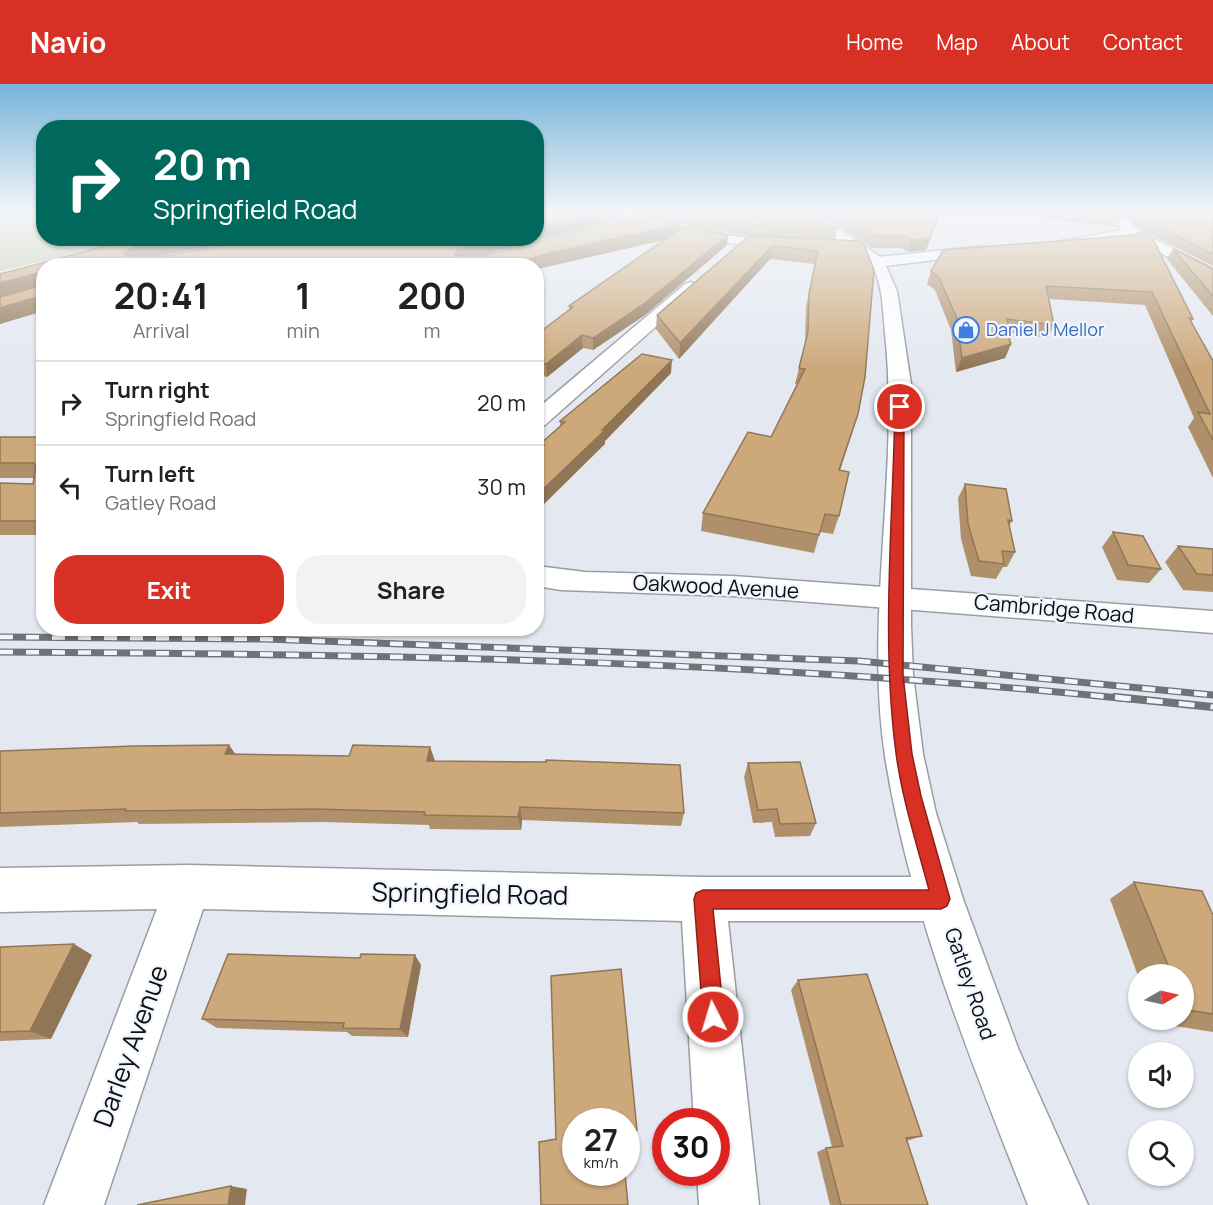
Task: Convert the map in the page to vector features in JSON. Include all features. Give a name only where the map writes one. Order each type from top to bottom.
[{"type":"street","name":"Gatley Road","points":[[870,264],[892,300],[901,384],[896,675],[904,754],[916,813],[941,899],[995,1055],[1058,1205]]},
{"type":"street","points":[[1192,264],[1213,275]]},
{"type":"street","points":[[544,414],[707,273]]},
{"type":"street","name":"Oakwood Avenue","points":[[544,577],[584,582],[722,585],[896,597]]},
{"type":"street","name":"Cambridge Road","points":[[896,597],[1213,622]]},
{"type":"street","name":"Springfield Road","points":[[0,890],[188,887],[703,899],[941,899]]},
{"type":"street","name":"Darley Avenue","points":[[74,1205],[188,887]]},
{"type":"street","points":[[703,899],[729,1205]]},
{"type":"green space","points":[[0,264],[28,264],[0,271]]},
{"type":"building","points":[[629,264],[692,264],[645,303],[593,338],[582,335],[544,364],[544,329],[573,307],[569,306]]},
{"type":"building","points":[[716,264],[755,264],[680,343],[657,315]]},
{"type":"building","points":[[815,264],[872,264],[874,270],[865,377],[858,414],[839,470],[849,472],[839,516],[825,514],[819,535],[703,513],[748,432],[771,437],[805,369],[799,368],[808,332],[809,293]]},
{"type":"building","points":[[935,264],[1166,264],[1193,319],[1189,318],[1213,361],[1213,440],[1198,412],[1210,414],[1152,292],[1046,286],[1054,325],[1007,319],[1012,336],[1008,335],[1011,344],[962,358],[956,316],[939,278],[931,271]]},
{"type":"building","points":[[1186,264],[1204,264],[1213,269],[1213,296]]},
{"type":"building","points":[[36,265],[36,274],[0,283],[0,274]]},
{"type":"building","points":[[36,287],[36,297],[0,308],[0,297]]},
{"type":"building","points":[[642,354],[672,360],[602,430],[605,430],[544,488],[544,440],[565,422],[560,421]]},
{"type":"building","points":[[0,437],[36,437],[36,466],[34,463],[0,463]]},
{"type":"building","points":[[36,466],[36,521],[0,521],[0,483],[33,484]]},
{"type":"building","points":[[965,484],[1006,489],[1012,521],[1008,520],[1015,552],[1002,551],[1004,564],[979,561],[968,524]]},
{"type":"building","points":[[1113,532],[1143,536],[1161,569],[1128,565]]},
{"type":"building","points":[[1178,546],[1213,549],[1213,575],[1197,574]]},
{"type":"building","points":[[229,745],[225,754],[349,756],[353,745],[430,747],[427,761],[546,762],[546,760],[680,765],[684,813],[520,807],[518,817],[314,809],[125,811],[126,809],[0,813],[0,751]]},
{"type":"building","points":[[800,762],[816,823],[780,824],[777,809],[758,810],[748,763]]},
{"type":"building","points":[[1134,882],[1202,891],[1213,915],[1213,1014],[1194,1011],[1194,964],[1168,964]]},
{"type":"building","points":[[74,944],[30,1031],[0,1032],[0,947]]},
{"type":"building","points":[[228,954],[360,958],[361,954],[415,955],[400,1029],[343,1028],[344,1023],[202,1019]]},
{"type":"building","points":[[621,969],[635,1108],[562,1108],[562,1186],[626,1186],[628,1205],[541,1205],[539,1142],[556,1139],[551,976]]},
{"type":"building","points":[[867,974],[922,1136],[906,1138],[928,1205],[841,1205],[826,1148],[843,1146],[798,980]]},
{"type":"building","points":[[231,1186],[228,1205],[137,1205]]},
{"type":"railway","points":[[0,637],[265,639],[859,661],[1213,695]]},
{"type":"railway","points":[[0,652],[424,657],[565,662],[847,675],[1129,699]]},
{"type":"railway","points":[[1115,697],[1213,707]]},
{"type":"place","name":"Daniel J Mellor","points":[[966,330]]},
{"type":"route","points":[[713,1017],[703,899],[941,899],[912,796],[904,754],[896,675],[900,407]]}]
